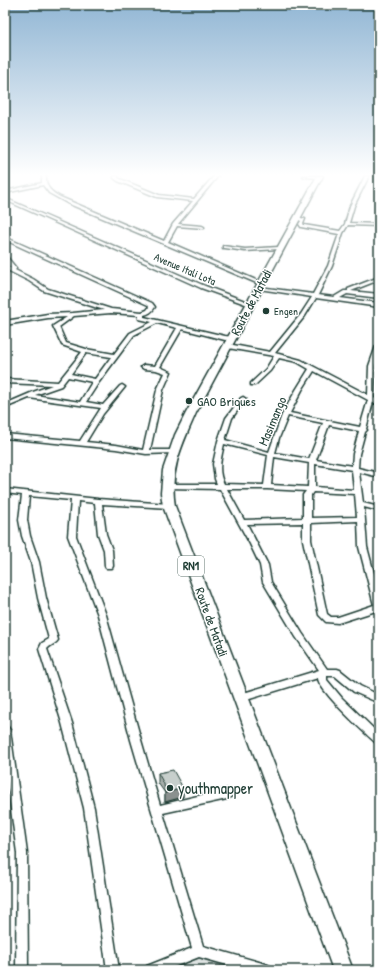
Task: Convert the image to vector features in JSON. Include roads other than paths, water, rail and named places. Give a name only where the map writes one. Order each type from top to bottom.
[{"type":"highway","name":"Route de Matadi","points":[[295,222],[279,248],[191,413],[172,452],[166,486],[168,506],[343,970]]},
{"type":"street","name":"Avenue Itali Lota","points":[[56,222],[203,287],[250,304]]},
{"type":"street","points":[[114,222],[260,285],[315,296],[379,305]]},
{"type":"street","points":[[165,243],[178,222]]},
{"type":"street","points":[[302,222],[301,224],[304,226],[341,233]]},
{"type":"street","points":[[272,354],[303,315],[315,296],[330,266],[341,233],[347,224],[379,225]]},
{"type":"street","points":[[175,225],[202,227]]},
{"type":"street","points":[[5,238],[125,292],[151,306],[151,309],[147,313],[142,314],[111,311],[48,316],[5,323]]},
{"type":"street","points":[[157,240],[167,238]]},
{"type":"street","points":[[225,247],[245,250],[279,248]]},
{"type":"street","points":[[5,258],[15,271]]},
{"type":"street","points":[[5,267],[15,271],[46,290],[76,300],[88,302],[111,311]]},
{"type":"street","points":[[335,299],[346,292],[363,286],[369,281],[379,278]]},
{"type":"street","points":[[346,292],[379,296]]},
{"type":"street","points":[[142,314],[141,318],[155,323],[225,338],[230,342],[306,364],[312,369],[379,403]]},
{"type":"street","points":[[73,315],[56,326],[64,344],[85,351],[116,356]]},
{"type":"street","points":[[82,404],[96,381],[132,334],[155,323]]},
{"type":"street","points":[[157,368],[179,328]]},
{"type":"street","points":[[327,422],[312,461],[311,490],[308,495],[307,540],[323,615],[328,620],[338,620],[379,607],[363,547],[360,504],[355,469],[356,454],[364,430],[371,399],[379,346]]},
{"type":"street","points":[[5,406],[60,384],[85,351]]},
{"type":"street","points":[[253,384],[268,370],[278,355]]},
{"type":"street","points":[[144,367],[157,368],[168,372],[160,390],[146,452]]},
{"type":"street","name":"Masimango","points":[[267,487],[267,473],[270,454],[287,414],[300,388],[312,369]]},
{"type":"street","points":[[68,375],[96,381]]},
{"type":"street","points":[[5,382],[60,384]]},
{"type":"street","points":[[82,444],[91,426],[122,387]]},
{"type":"street","points":[[28,396],[105,407]]},
{"type":"street","points":[[243,399],[229,418],[221,441],[216,464],[218,479],[243,522],[264,565],[266,582],[323,670],[324,673],[322,681],[339,701],[379,740]]},
{"type":"street","points":[[287,414],[364,430]]},
{"type":"street","points":[[5,436],[122,447],[146,452],[172,452]]},
{"type":"street","points":[[221,441],[270,454],[355,469],[379,475]]},
{"type":"street","points":[[166,486],[267,487],[358,492]]},
{"type":"street","points":[[5,491],[98,501],[168,506]]},
{"type":"street","points":[[26,493],[23,520],[26,536],[35,562],[42,598],[54,640],[45,645],[44,649],[67,723],[89,808],[113,970]]},
{"type":"street","points":[[75,498],[72,536],[102,616],[136,740],[199,951]]},
{"type":"street","points":[[98,501],[102,534],[108,550],[109,566]]},
{"type":"street","points":[[360,504],[379,509]]},
{"type":"street","points":[[243,522],[361,519]]},
{"type":"street","points":[[240,698],[324,673],[337,672],[357,689],[379,699]]},
{"type":"street","points":[[5,730],[22,853],[22,970]]},
{"type":"street","points":[[158,810],[227,794]]},
{"type":"street","points":[[151,970],[199,951],[266,970]]},
{"type":"place","name":"Engen","points":[[266,311]]},
{"type":"place","name":"GAO Briques","points":[[189,401]]},
{"type":"place","name":"youthmapper","points":[[170,788]]}]
